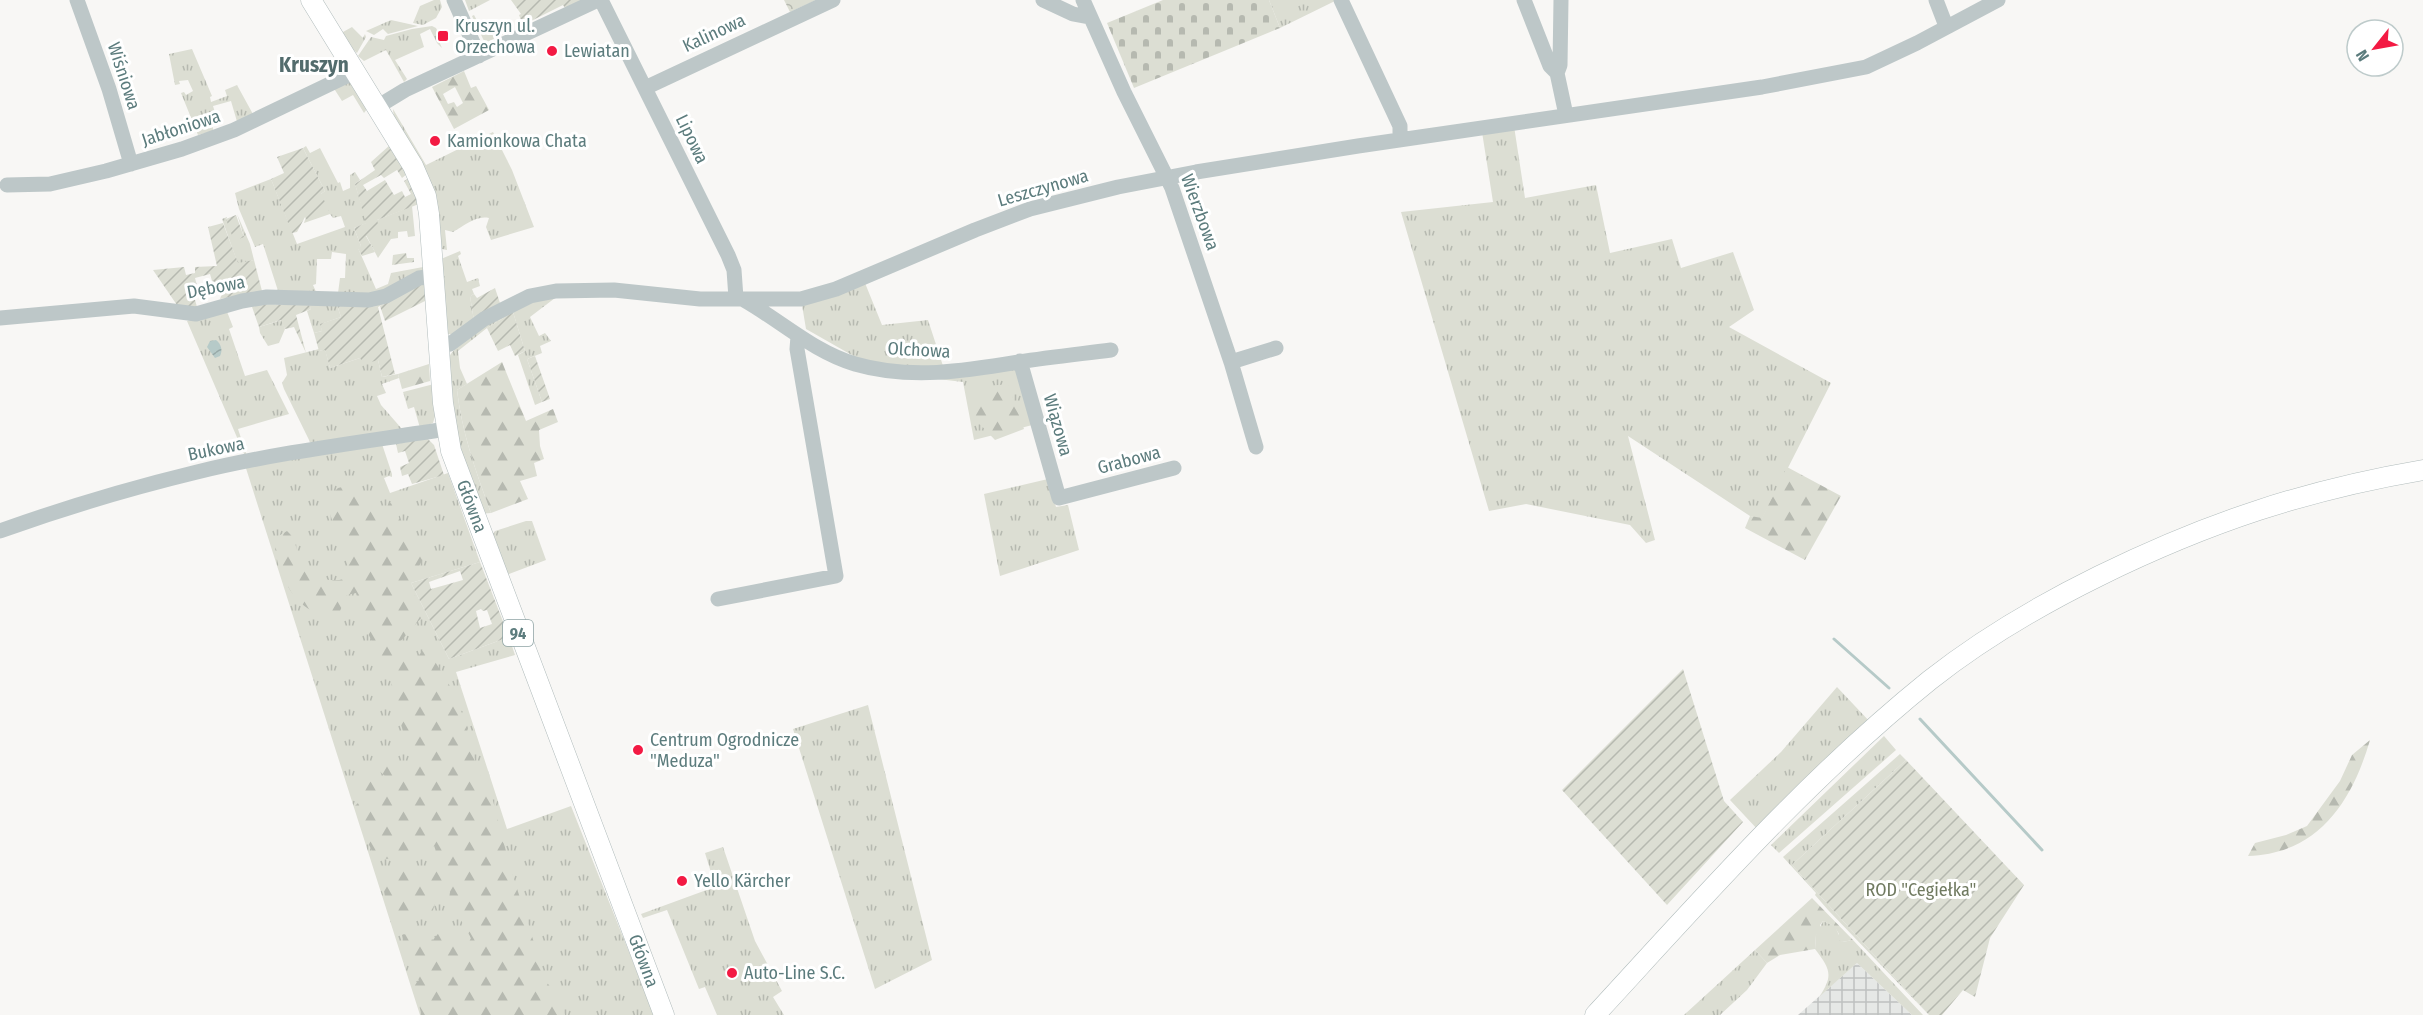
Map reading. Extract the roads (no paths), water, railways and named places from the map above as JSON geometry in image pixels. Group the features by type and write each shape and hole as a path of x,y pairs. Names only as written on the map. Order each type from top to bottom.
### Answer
{"main road":[{"name":"Główna","path":"310,0 413,166 426,196 435,276 446,429 464,490 664,1015"},
{"path":"1595,1015 1817,780 1878,723 1932,678 1987,640 2049,600 2188,534 2304,495 2423,470"}],"street":[{"name":"Wiśniowa","path":"77,0 110,89 131,164"},
{"path":"454,0 479,56"},
{"path":"377,107 405,90 600,0"},
{"name":"Lipowa","path":"600,0 734,270 739,299"},
{"name":"Kalinowa","path":"645,88 833,0"},
{"path":"1042,0 1073,14 1089,17"},
{"name":"Wierzbowa","path":"1083,0 1089,17 1167,177 1231,362 1256,447"},
{"path":"1341,0 1401,126 1400,140"},
{"path":"1524,0 1550,66 1557,74 1566,115"},
{"path":"1557,74 1560,65 1561,0"},
{"path":"1936,0 1946,26"},
{"name":"Leszczynowa","path":"439,347 450,344 499,310 530,296 556,291 614,290 684,298 801,299 836,289 1030,209 1167,177 1762,87 1866,67 1998,0"},
{"name":"Jabłoniowa","path":"7,185 50,184 131,164 234,130 355,72"},
{"name":"Dębowa","path":"0,318 134,306 196,314 242,301 267,297 369,300 386,296 419,278 435,276"},
{"name":"Olchowa","path":"739,299 798,336 855,364 897,371 968,371 1111,350"},
{"path":"718,598 836,576 797,349 798,336"},
{"path":"1231,362 1276,348"},
{"name":"Wiązowa","path":"1020,362 1059,498"},
{"name":"Bukowa","path":"0,531 57,511 197,472 275,456 446,429"},
{"name":"Grabowa","path":"1059,498 1174,468"}],"water":[{"path":"216,340 221,352 220,356 215,358 207,347 210,341"}],"waterway":[{"path":"1834,639 1889,688"},
{"path":"1920,719 2042,850"}],"place":[{"name":"Kruszyn ul. Orzechowa","path":"443,36"},
{"name":"Lewiatan","path":"552,51"},
{"name":"Kamionkowa Chata","path":"435,141"},
{"name":"Centrum Ogrodnicze \"Meduza\"","path":"638,750"},
{"name":"Yello Kärcher","path":"682,881"},
{"name":"Auto-Line S.C.","path":"732,973"}],"district":[{"name":"Kruszyn","path":"314,65"}],"park label":[{"name":"ROD \"Cegiełka\"","path":"1921,890"}]}
